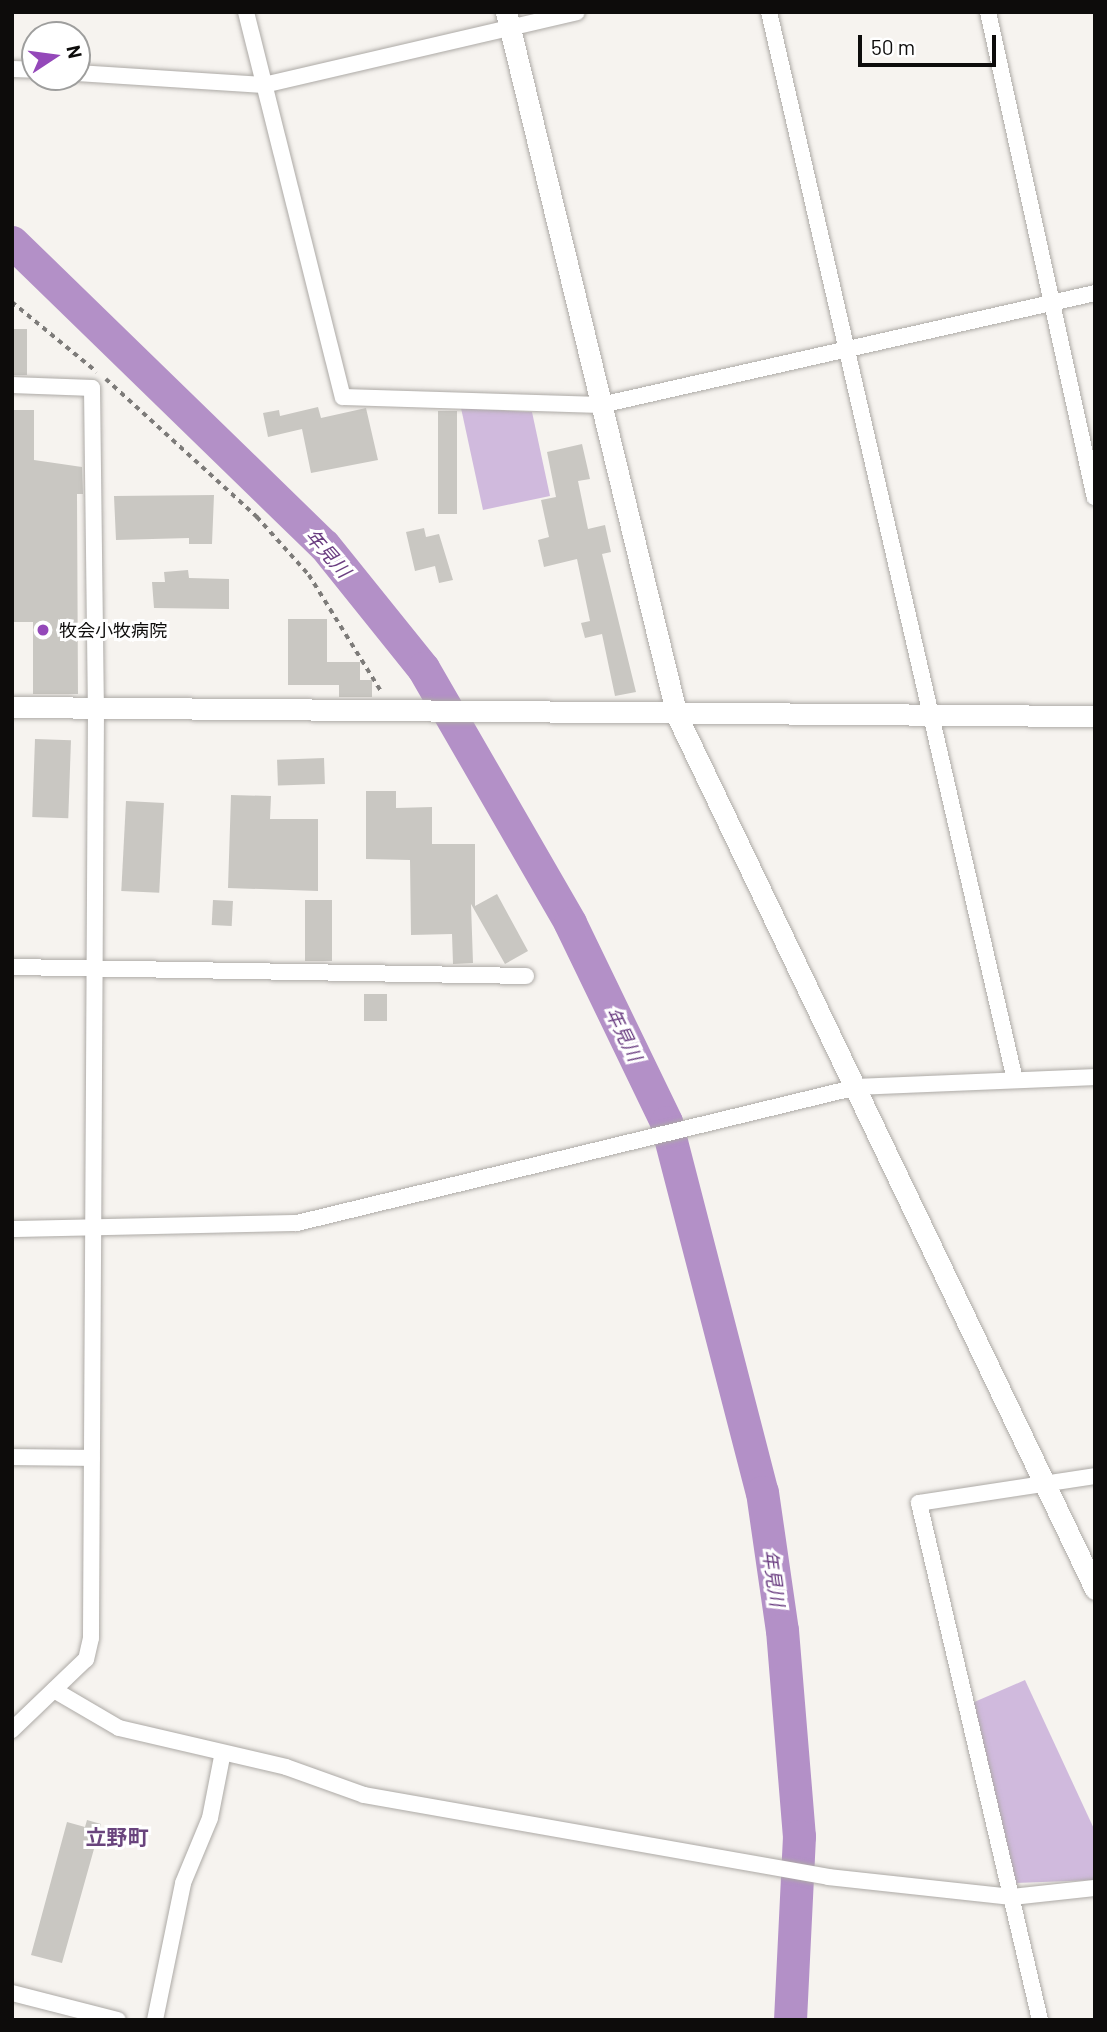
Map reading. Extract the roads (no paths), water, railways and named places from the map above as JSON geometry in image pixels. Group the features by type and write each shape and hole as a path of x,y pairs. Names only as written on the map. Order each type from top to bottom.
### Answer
{"street":[{"path":"246,12 343,397 601,405 846,346 1095,293"},
{"path":"91,74 264,85 507,20 577,12"},
{"path":"769,12 1014,1076"},
{"path":"988,12 1095,497"},
{"path":"507,20 677,716 1095,1588"},
{"path":"12,385 92,388 96,709 91,1638 86,1659 12,1730"},
{"path":"12,707 395,710 677,716 1095,716"},
{"path":"12,967 526,976"},
{"path":"12,1229 297,1223 857,1087 1014,1076 1095,1077"},
{"path":"12,1457 92,1458"},
{"path":"1040,2020 919,1503 1095,1476"},
{"path":"54,1690 119,1728 222,1756 286,1767 364,1795 828,1877 1012,1897 1095,1888"},
{"path":"155,2020 183,1883 210,1818 222,1756"},
{"path":"12,1993 118,2020"}],"waterway":[{"name":"年見川","path":"12,242 324,545 423,668 570,923 666,1122 762,1492 782,1630 799,1836 790,2020"}],"place":[{"name":"牧会小牧病院","path":"43,630"}],"district":[{"name":"立野町","path":"117,1837"}]}
